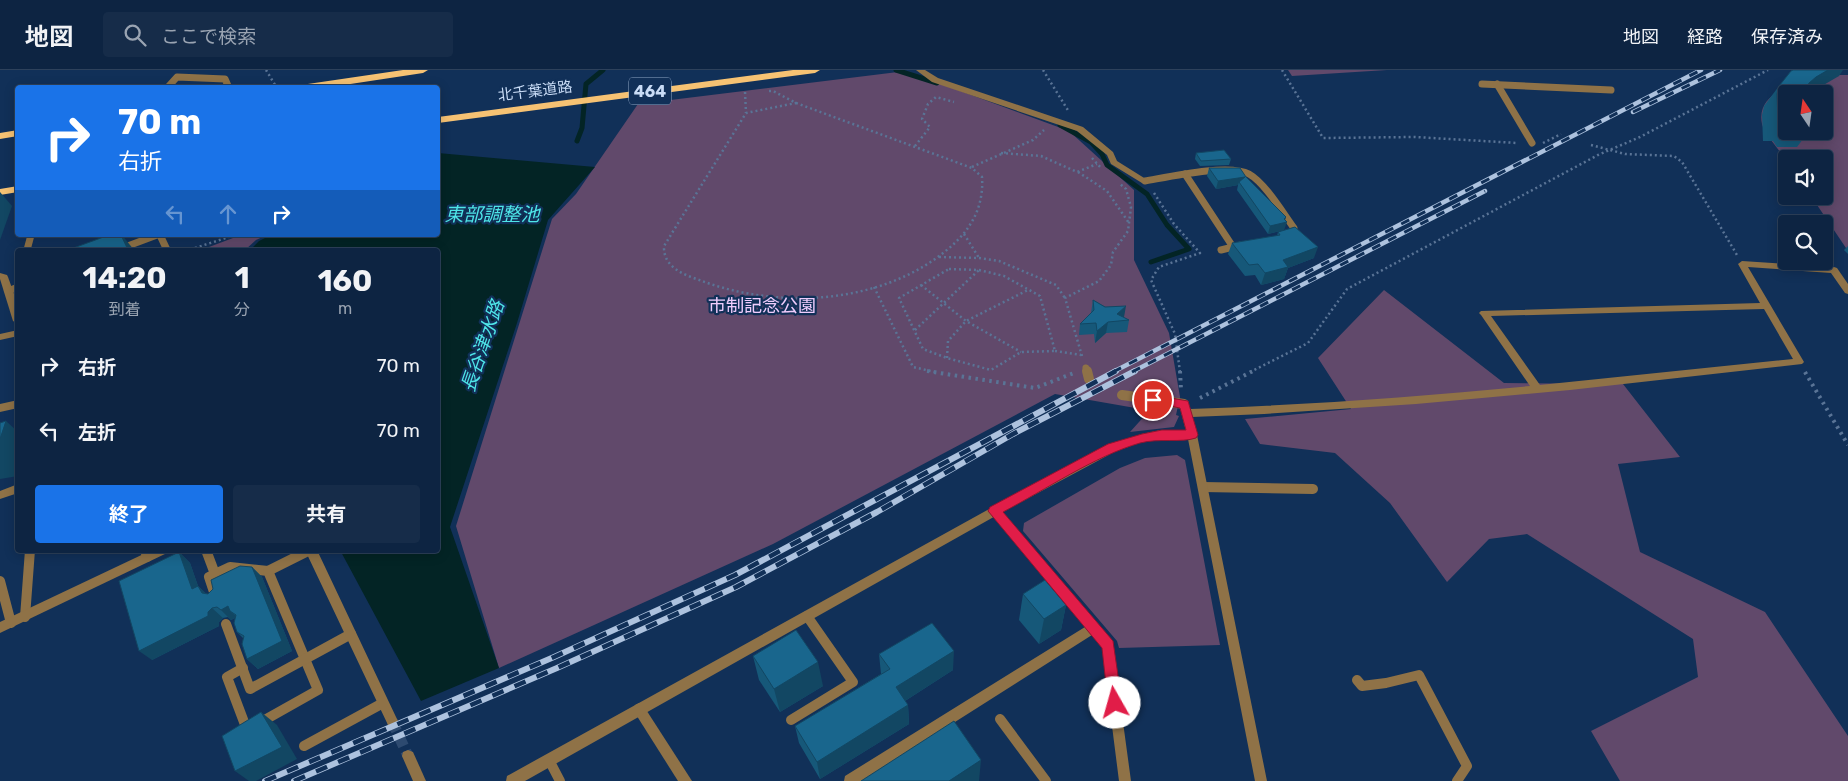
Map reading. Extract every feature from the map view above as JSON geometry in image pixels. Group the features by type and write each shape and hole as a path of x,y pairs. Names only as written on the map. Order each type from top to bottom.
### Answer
{"highway":[{"path":"322,85 424,70"},
{"name":"北千葉道路","path":"440,120 486,112 815,70"},
{"path":"0,136 15,134"},
{"path":"0,192 15,190"}],"street":[{"path":"920,70 935,80 1080,129 1110,154 1114,162 1145,180"},
{"path":"159,237 166,248"},
{"path":"1742,264 1834,270 1848,292"},
{"path":"1261,781 1186,408 1286,410 1426,400 1799,362 1742,264"},
{"path":"0,276 4,277 13,289 15,302"},
{"path":"1537,388 1484,313 1766,306"},
{"path":"0,337 15,334"},
{"path":"0,408 15,405"},
{"path":"512,781 994,511 1112,448 1142,438 1162,434 1192,435"},
{"path":"0,495 15,489"},
{"path":"994,511 1108,645 1125,781"},
{"path":"311,553 392,721"},
{"path":"0,628 146,554"},
{"path":"850,781 1093,628"},
{"path":"639,709 686,781"},
{"path":"408,756 420,781"}],"lane":[{"path":"170,85 177,77 224,79 227,85"},
{"path":"1482,84 1611,90"},
{"path":"1498,84 1532,143"},
{"path":"1145,180 1184,174 1239,170 1250,175 1294,228 1287,235 1278,237"},
{"path":"1184,174 1233,247"},
{"path":"122,248 153,237"},
{"path":"1221,250 1251,243"},
{"path":"1086,368 1089,379"},
{"path":"1122,395 1186,408"},
{"path":"1203,487 1313,489"},
{"path":"25,616 30,553"},
{"path":"207,553 215,574"},
{"path":"216,598 209,577 230,566 268,571 304,553"},
{"path":"243,668 227,677 247,730 318,690 305,659 288,628 272,589 268,571"},
{"path":"0,581 11,623"},
{"path":"791,720 853,682 807,616"},
{"path":"240,628 228,629 250,689 351,634"},
{"path":"238,654 248,649"},
{"path":"1357,680 1362,686 1419,676 1467,766 1457,781"},
{"path":"304,746 383,702"},
{"path":"1000,719 1046,781"},
{"path":"549,760 560,781"}],"path":[{"path":"266,70 275,85"},
{"path":"1043,70 1080,129"},
{"path":"1282,70 1324,138 1415,137 1542,144 1561,134"},
{"path":"1145,180 1174,224 1200,253 1158,267 1151,280 1174,334 1180,363 1181,392 1186,408 1308,343 1347,289 1608,150 1640,137 1768,70"},
{"path":"742,88 745,91 746,113 664,246 662,254 666,261 678,272 702,282 756,295 821,296 874,287 904,276 948,251 974,222 981,205 983,188 982,177 972,168 796,103 773,91 764,91"},
{"path":"915,146 930,127 922,120 928,104 936,97 955,103"},
{"path":"746,113 796,103"},
{"path":"972,168 1033,140 1043,130 1053,133"},
{"path":"1591,145 1625,154 1674,156 1682,162 1742,264"},
{"path":"1001,154 1041,156 1078,172 1107,191 1129,223"},
{"path":"1090,156 1104,170"},
{"path":"1078,172 1097,164"},
{"path":"1065,298 1099,281 1110,265 1113,252 1128,231 1131,207 1126,188 1119,182"},
{"path":"964,234 979,258"},
{"path":"195,248 229,237"},
{"path":"874,287 913,366 925,371 1035,388 1086,368 1065,298 1056,285 999,261 979,258 938,257"},
{"path":"1055,351 1040,296 1004,276 979,270 949,269 900,298 923,349 947,358 991,370 1021,352 1055,351 1082,355"},
{"path":"914,330 979,270"},
{"path":"921,285 966,321 1021,352"},
{"path":"947,358 948,341 966,321 1028,289"},
{"path":"1799,362 1848,445"}],"green space":[{"path":"1288,70 1387,70 1292,76"},
{"name":"市制記念公園","path":"906,71 1069,131 1134,190 1134,260 1169,333 1180,397 1176,415 1179,416 1174,427 1130,432 1148,412 1164,413 1055,394 773,544 499,668 456,526 552,219 576,194 638,104"},
{"path":"1827,75 1848,75 1848,251 1833,229 1833,215 1824,215 1817,205 1833,205 1833,150 1779,150 1763,128 1762,112 1766,103 1778,92 1778,140 1833,140 1833,85 1794,85"},
{"path":"236,237 263,237 247,248 206,248"},
{"path":"1384,290 1504,383 1623,384 1680,457 1618,464 1640,552 1765,612 1848,736 1848,781 1620,781 1591,731 1698,677 1693,639 1527,534 1489,539 1447,582 1390,503 1335,453 1260,444 1245,419 1351,409 1318,358"},
{"path":"1177,455 1185,460 1220,645 1119,648 1117,641 1023,531 1024,523 1120,468 1145,458"}],"water":[{"name":"東部調整池","path":"440,153 595,167 548,220 517,323 450,527 499,668 421,701 342,553 440,553 440,248 252,248 259,241 267,237 440,237"}],"building":[{"path":"1828,70 1816,77 1808,85 1780,85 1791,71"},
{"path":"1224,150 1231,159 1201,161 1196,153"},
{"path":"1209,168 1240,168 1246,177 1286,217 1284,219 1287,222 1270,226 1239,182 1245,177 1218,181"},
{"path":"1295,227 1318,247 1283,260 1288,267 1265,273 1258,264 1249,265 1232,243 1280,235 1278,232"},
{"path":"104,237 122,237 127,248 73,248"},
{"path":"1093,300 1105,307 1126,306 1117,314 1129,320 1108,322 1097,331 1096,323 1080,324 1094,310"},
{"path":"6,421 0,439 0,423"},
{"path":"179,553 192,589 198,586 202,593 208,594 213,589 211,580 240,566 252,567 282,641 247,659 242,644 244,636 237,632 234,623 236,615 230,611 228,606 221,610 217,607 212,608 208,612 208,616 139,651 119,581"},
{"path":"1045,580 1066,605 1044,619 1023,594"},
{"path":"932,623 954,651 896,687 908,705 817,762 795,726 890,669 879,654"},
{"path":"796,630 818,662 774,689 753,656"},
{"path":"261,712 282,747 235,771 222,736"},
{"path":"954,721 981,760 949,781 861,781"}],"waterway":[{"name":"長谷津水路","path":"577,141 582,128 586,84 603,70"},
{"path":"896,70 937,83"},
{"path":"1060,125 1091,142 1102,154 1107,165 1147,194 1167,225 1189,249 1151,262"}],"tunnel":[{"path":"392,721 408,756"}],"railway":[{"path":"1113,372 1701,70"},
{"path":"1633,112 1720,70"},
{"path":"1132,372 1485,191"},
{"path":"265,781 554,657 735,575 1116,371"},
{"path":"294,781 557,668 736,587 877,512 1013,434 1135,371"}],"route":[{"path":"1115,703 1108,645 994,511 1112,448 1142,438 1162,434 1192,435 1184,404 1153,400"}]}
